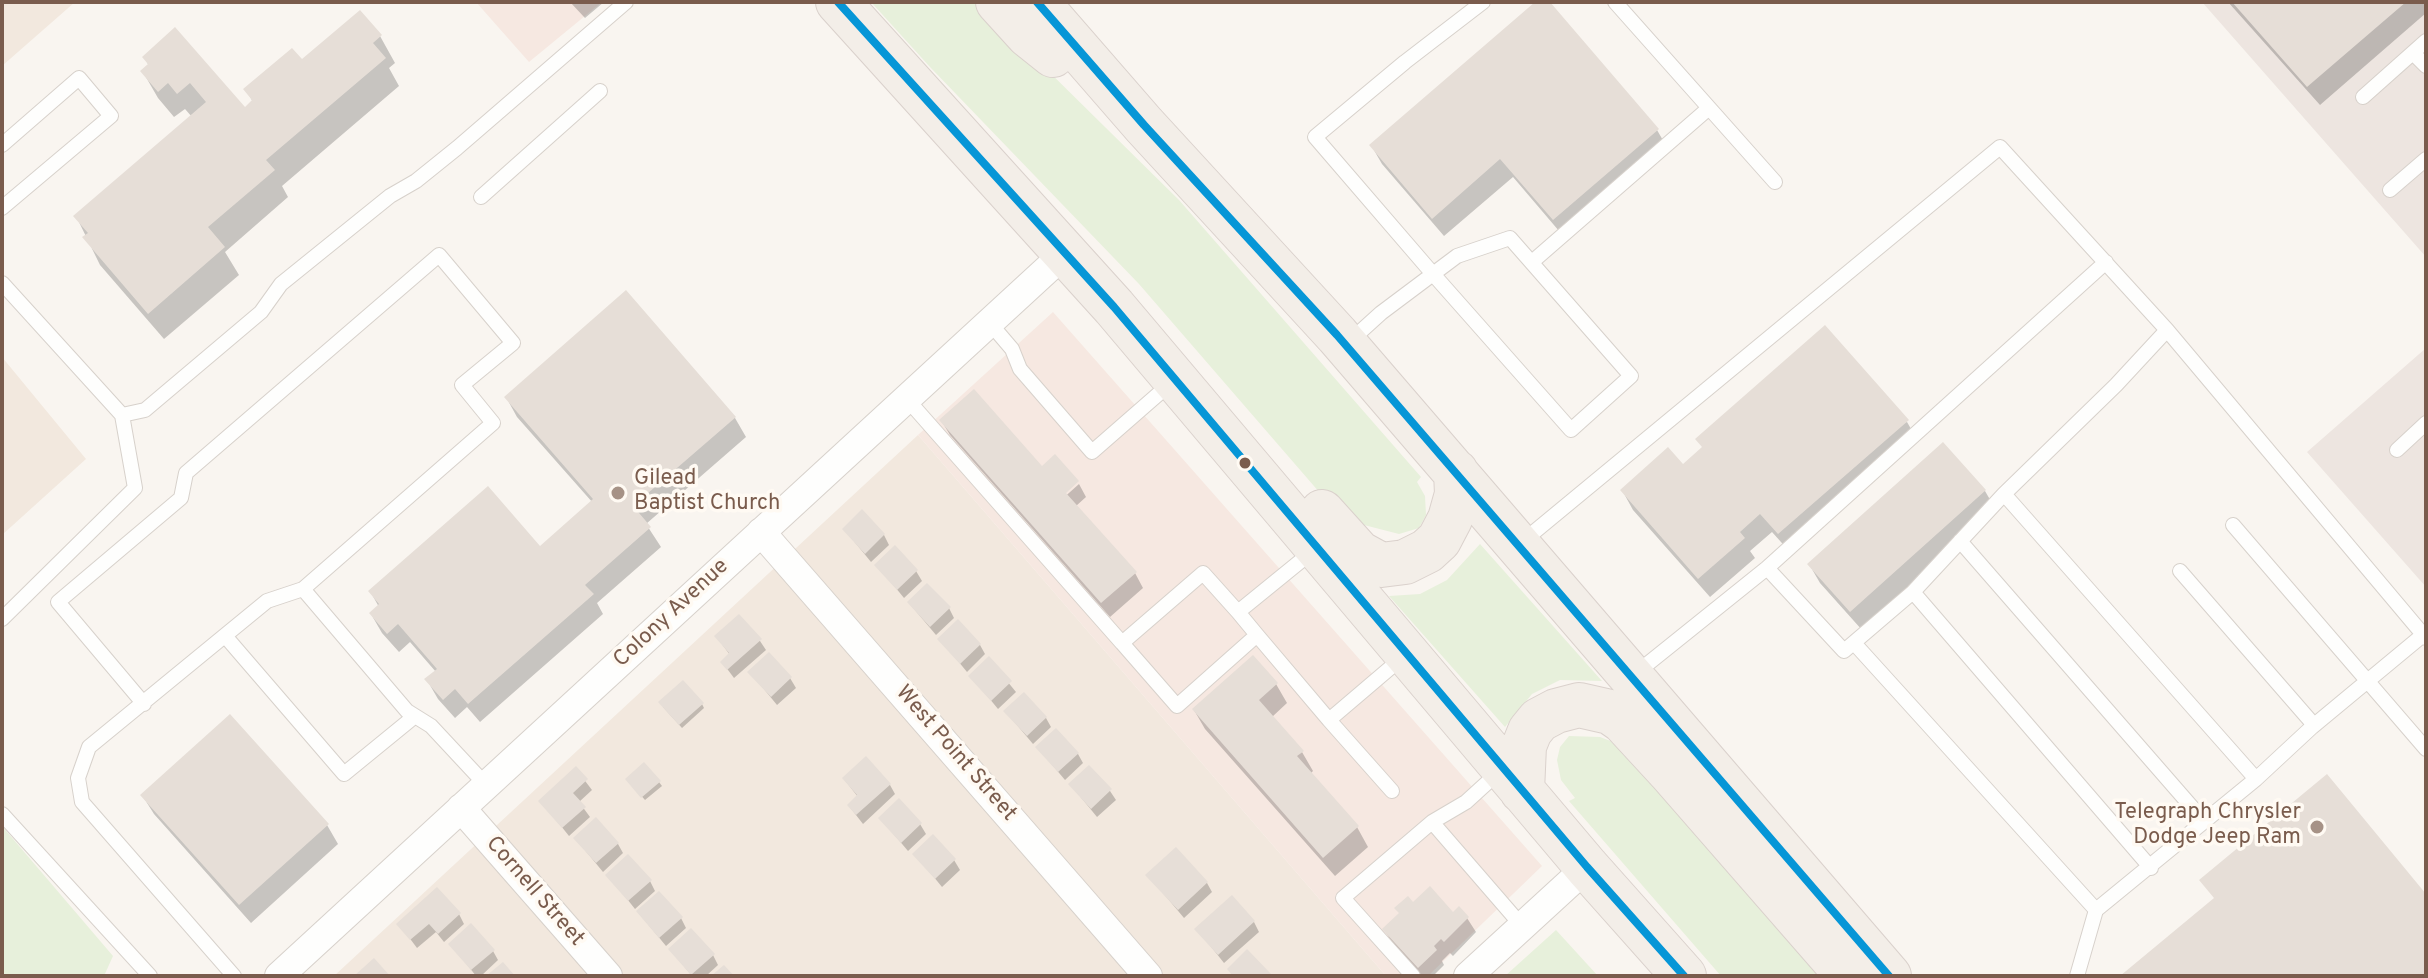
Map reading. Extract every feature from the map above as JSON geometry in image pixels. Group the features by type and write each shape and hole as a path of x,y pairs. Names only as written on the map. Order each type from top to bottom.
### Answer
{"main road":[{"path":"838,2 1065,253 1587,867 1684,976"},
{"path":"998,2 1028,35 1144,125"},
{"path":"1037,2 1144,125 1345,345 1889,976"},
{"path":"1036,221 1130,290 1359,553 1381,565 1405,562 1427,551 1439,540 1450,519 1457,494 1456,472"},
{"path":"1513,779 1530,731 1539,720 1556,711 1579,705 1610,712 1623,721 1670,772 1848,976"}],"street":[{"name":"Colony Avenue","path":"279,976 1065,253"},
{"name":"West Point Street","path":"761,532 1148,976"},
{"name":"Cornell Street","path":"461,808 608,976"},
{"path":"1468,976 1587,867"}],"lane":[{"path":"122,415 145,410 261,312 281,284 390,196 416,181 457,148 626,2"},
{"path":"1345,345 1381,313 1433,274 1457,256 1510,238 1631,376 1571,430 1433,274 1315,137 1483,2"},
{"path":"1615,2 1775,182"},
{"path":"2363,97 2426,41"},
{"path":"2413,53 2426,66"},
{"path":"2,145 79,78 111,116 2,208"},
{"path":"481,197 600,91"},
{"path":"1532,262 1709,108"},
{"path":"1519,544 2000,147 2167,330 2425,636 2314,725 2151,868 2096,910 2077,976"},
{"path":"2390,190 2426,159"},
{"path":"144,704 58,602 181,498 186,473 439,255 513,343 462,385 493,423 303,589 267,601 226,637 144,704 89,747 78,778 82,802 234,976"},
{"path":"1632,677 1767,568 2106,262"},
{"path":"2,283 122,415 135,488 2,619"},
{"path":"989,322 1012,349 1020,369 1092,452 1175,380"},
{"path":"1767,568 1844,651 1913,592 2004,494 2116,385 2167,330"},
{"path":"906,398 1177,706 1257,635"},
{"path":"2397,450 2426,423"},
{"path":"2004,494 2256,779"},
{"path":"2233,525 2426,749"},
{"path":"1960,541 2204,821"},
{"path":"1238,612 1317,549"},
{"path":"2180,571 2314,725"},
{"path":"1122,643 1203,573 1392,791"},
{"path":"303,589 407,711 431,726 486,785"},
{"path":"1913,592 2151,868"},
{"path":"226,637 344,774 415,716"},
{"path":"1854,643 2096,910"},
{"path":"1329,720 1406,655"},
{"path":"1413,976 1343,898 1432,822 1513,779"},
{"path":"2,814 150,976"},
{"path":"1432,822 1522,926"}],"shaded area":[{"path":"2,2 75,2 2,66"},
{"path":"476,2 602,2 529,62"},
{"path":"2202,2 2426,2 2426,257"},
{"path":"1053,312 1542,866 1428,976 1386,976 918,435"},
{"path":"2426,348 2426,587 2307,452"},
{"path":"2,357 86,459 2,535"},
{"path":"918,435 1386,976 334,976"}],"green space":[{"path":"871,2 986,2 1032,55 1179,200 1421,477 1417,482 1425,496 1426,515 1419,528 1399,534 1364,525 1337,504 1333,508 1139,284"},
{"path":"1480,544 1602,681 1560,680 1532,694 1505,727 1389,596 1420,594 1447,580"},
{"path":"1569,736 1600,737 1621,745 1836,976 1721,976 1569,801 1575,798 1561,780 1557,760 1560,747"},
{"path":"2,826 113,956 104,976 2,976"},
{"path":"1556,930 1598,976 1505,976"}],"building":[{"path":"1535,2 1550,2 1659,129 1553,220 1500,159 1432,219 1369,145"},
{"path":"2232,2 2406,2 2307,87"},
{"path":"360,10 382,35 373,43 386,58 266,160 275,170 208,227 225,247 148,314 82,237 88,233 73,216 206,102 190,83 177,94 168,83 158,92 140,71 148,64 142,57 175,27 245,107 252,100 243,89 292,48 302,59"},
{"name":"Gilead Baptist Church","path":"626,290 736,417 633,506 651,527 585,585 594,594 468,704 455,689 443,700 424,679 437,669 398,624 387,634 369,613 379,604 368,591 488,486 540,546 593,499 504,397"},
{"path":"1825,325 1909,420 1778,534 1760,514 1740,532 1745,538 1698,579 1620,490 1668,447 1683,464 1702,447 1695,439"},
{"path":"974,389 1042,466 1055,454 1079,481 1066,493 1137,572 1101,603 939,420"},
{"path":"1943,442 1986,490 1850,612 1807,564"},
{"path":"862,509 885,534 865,554 842,529"},
{"path":"895,545 918,570 897,590 874,565"},
{"path":"927,583 951,607 930,627 907,602"},
{"path":"739,614 762,639 727,670 720,662 729,653 714,636"},
{"path":"958,619 981,644 960,664 937,639"},
{"path":"769,652 792,677 771,697 747,672"},
{"path":"1253,655 1278,683 1259,700 1304,751 1297,756 1359,826 1323,858 1192,709"},
{"path":"989,656 1012,681 991,701 968,676"},
{"path":"683,680 704,703 679,725 658,702"},
{"path":"1024,692 1047,717 1027,736 1003,711"},
{"path":"230,714 329,824 239,905 140,795"},
{"path":"1056,728 1079,753 1058,772 1035,747"},
{"path":"866,756 891,784 856,815 847,805 857,795 842,778"},
{"path":"644,762 661,781 641,798 625,779"},
{"path":"1089,765 1112,789 1091,809 1068,784"},
{"path":"576,766 588,779 573,793 586,807 562,828 538,801"},
{"name":"Telegraph Chrysler Dodge Jeep Ram","path":"2327,774 2426,894 2426,976 2120,976 2214,898 2199,880"},
{"path":"899,798 922,823 901,843 878,818"},
{"path":"596,817 619,843 596,863 573,838"},
{"path":"933,834 956,859 935,879 912,854"},
{"path":"1176,847 1208,882 1178,910 1145,875"},
{"path":"628,854 652,880 628,901 605,875"},
{"path":"1430,886 1453,912 1459,906 1469,917 1444,942 1441,939 1434,946 1437,950 1418,968 1382,929 1399,913 1394,908 1408,896 1413,902"},
{"path":"437,887 461,913 438,934 429,924 410,940 396,924"},
{"path":"659,891 683,917 659,938 636,911"},
{"path":"1232,895 1255,921 1218,955 1194,929"},
{"path":"471,923 495,950 471,970 448,944"},
{"path":"691,928 715,954 691,975 668,949"},
{"path":"1247,949 1271,974 1233,976 1227,969"},
{"path":"374,958 390,976 354,976"},
{"path":"503,962 515,976 486,976"},
{"path":"724,965 734,976 711,976"}],"transit line":[{"path":"838,2 1114,307 1587,867 1684,976"},
{"path":"1037,2 1144,125 1337,335 1889,976"}],"place":[{"name":"Gilead Baptist Church","path":"618,493"},
{"name":"Telegraph Chrysler Dodge Jeep Ram","path":"2317,827"}]}
